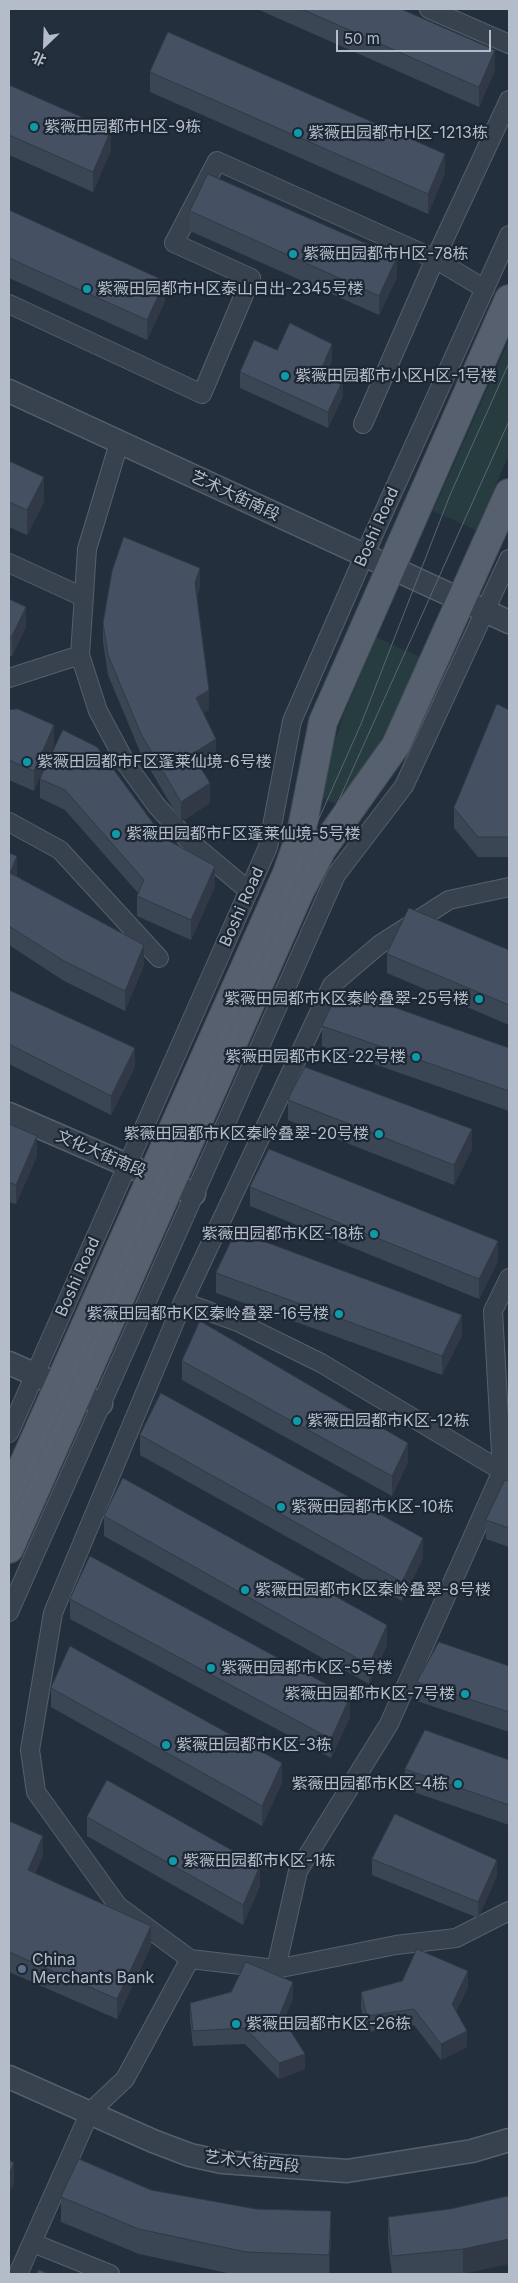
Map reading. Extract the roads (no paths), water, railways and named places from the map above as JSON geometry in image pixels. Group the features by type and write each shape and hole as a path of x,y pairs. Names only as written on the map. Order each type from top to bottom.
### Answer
{"main road":[{"name":"Boshi Road","path":"9,1549 68,1389 161,1180 288,873 301,833 323,722 390,568 497,294"},
{"name":"Boshi Road","path":"161,1180 322,849 396,745 474,606 509,493"},
{"name":"Boshi Road","path":"9,1497 68,1389"}],"street":[{"path":"429,9 509,44"},
{"path":"363,424 435,259 509,100"},
{"path":"9,304 202,394 250,278 174,243 217,161 435,259 497,294"},
{"name":"Boshi Road","path":"9,1612 68,1389 161,1180 249,891 268,847 292,721 364,556 497,294 509,235"},
{"name":"艺术大街南段","path":"9,391 474,606"},
{"path":"119,443 87,549 80,655 98,711 127,765 150,797 187,839 249,891"},
{"name":"Boshi Road","path":"474,606 509,559"},
{"path":"9,563 83,597"},
{"path":"474,606 509,622"},
{"path":"9,678 80,655"},
{"path":"9,822 60,850 159,958"},
{"path":"509,887 449,900 379,945 332,985 183,1302 53,1613 30,1750 36,1792 118,1906 190,1959 276,1969 396,1945 456,1938 509,1911"},
{"name":"文化大街南段","path":"9,1114 161,1180"},
{"path":"276,1969 298,1871 389,1724 506,1472 493,1311 509,1278"},
{"path":"183,1302 238,1322 321,1363 506,1472"},
{"path":"9,1363 68,1389"},
{"name":"Boshi Road","path":"9,1433 68,1389"},
{"path":"18,2274 33,2244 90,2112 125,2079 190,1959"},
{"name":"艺术大街西段","path":"9,2077 190,2155 222,2162 347,2171 472,2151 509,2140"},
{"path":"33,2244 110,2274"}],"tram line":[{"path":"9,1516 361,724 450,495 509,363"},
{"path":"9,1535 509,421"}],"place":[{"name":"紫薇田园都市H区-9栋","path":"34,127"},
{"name":"紫薇田园都市H区-1213栋","path":"298,133"},
{"name":"紫薇田园都市H区-78栋","path":"293,254"},
{"name":"紫薇田园都市H区泰山日出-2345号楼","path":"87,289"},
{"name":"紫薇田园都市小区H区-1号楼","path":"285,376"},
{"name":"紫薇田园都市F区蓬莱仙境-6号楼","path":"27,762"},
{"name":"紫薇田园都市F区蓬莱仙境-5号楼","path":"116,834"},
{"name":"紫薇田园都市K区秦岭叠翠-25号楼","path":"479,999"},
{"name":"紫薇田园都市K区-22号楼","path":"416,1057"},
{"name":"紫薇田园都市K区秦岭叠翠-20号楼","path":"379,1134"},
{"name":"紫薇田园都市K区-18栋","path":"374,1234"},
{"name":"紫薇田园都市K区秦岭叠翠-16号楼","path":"339,1314"},
{"name":"紫薇田园都市K区-12栋","path":"297,1421"},
{"name":"紫薇田园都市K区-10栋","path":"281,1507"},
{"name":"紫薇田园都市K区秦岭叠翠-8号楼","path":"245,1590"},
{"name":"紫薇田园都市K区-5号楼","path":"211,1668"},
{"name":"紫薇田园都市K区-7号楼","path":"465,1694"},
{"name":"紫薇田园都市K区-3栋","path":"166,1745"},
{"name":"紫薇田园都市K区-4栋","path":"458,1784"},
{"name":"紫薇田园都市K区-1栋","path":"173,1861"},
{"name":"China Merchants Bank","path":"22,1969"},
{"name":"紫薇田园都市K区-26栋","path":"236,2024"}]}
